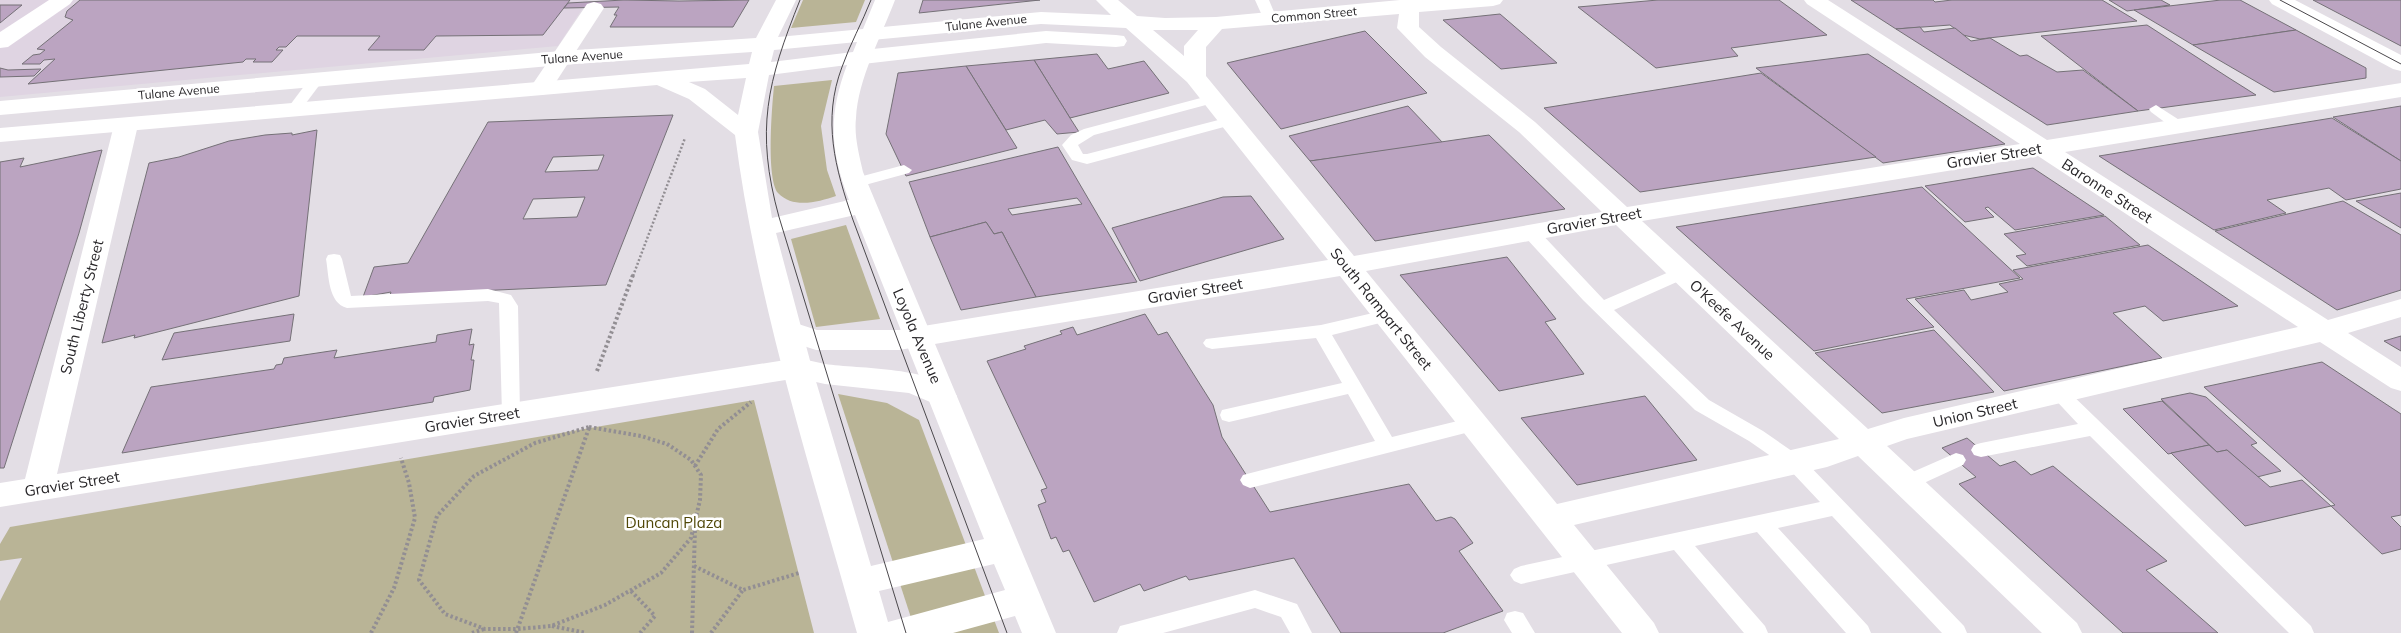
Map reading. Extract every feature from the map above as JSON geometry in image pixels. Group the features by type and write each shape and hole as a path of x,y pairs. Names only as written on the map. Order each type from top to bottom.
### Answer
{"street":[{"path":"0,42 62,0"},
{"path":"786,0 764,44 746,132 762,228 798,368 874,633"},
{"name":"Loyola Avenue","path":"885,0 846,98 844,119 845,146 859,194 1039,633"},
{"path":"1041,18 1068,0"},
{"name":"South Rampart Street","path":"1106,0 1130,23 1195,77 1642,633"},
{"name":"Common Street","path":"1165,24 1216,23 1266,10 1493,0"},
{"name":"Baronne Street","path":"1814,0 2401,381"},
{"path":"2279,0 2401,64"},
{"path":"542,88 597,3"},
{"name":"O'Keefe Avenue","path":"1410,4 1408,28 1432,52 1527,127 2065,633"},
{"path":"1144,6 1165,24"},
{"name":"Tulane Avenue","path":"0,135 126,125 295,108 758,70 868,45 1041,18 1165,24"},
{"path":"1195,77 1196,46 1216,23"},
{"name":"Tulane Avenue","path":"0,108 561,58 764,44 868,45 1046,37 1117,41 1163,50"},
{"path":"661,78 697,94 746,132"},
{"name":"Gravier Street","path":"789,331 816,340 898,340 1346,266 1622,216 2401,90"},
{"name":"South Liberty Street","path":"38,489 126,125"},
{"path":"762,228 859,194"},
{"name":"Union Street","path":"1550,518 1795,463 1904,429 2324,331 2401,308"},
{"name":"Gravier Street","path":"0,496 798,368 825,374 914,383 942,396"},
{"path":"860,582 1004,548"},
{"path":"898,633 1026,599"}],"lane":[{"path":"295,108 316,80"},
{"path":"1212,98 1089,132 1076,138 1070,145 1077,157 1087,159 1230,121"},
{"path":"2156,109 2179,126"},
{"path":"859,194 904,170"},
{"path":"1531,233 1602,308 1702,405 1756,436 1795,463 1956,633"},
{"path":"334,260 342,298 347,302 488,295 505,299 509,306 511,414"},
{"path":"1602,308 1682,273"},
{"path":"1212,343 1321,331 1386,316"},
{"path":"1321,331 1387,446"},
{"path":"1229,415 1352,387"},
{"path":"2058,393 2303,633"},
{"path":"1250,480 1474,424"},
{"path":"1981,450 2093,428"},
{"path":"1906,483 1956,460"},
{"path":"1521,574 1836,506"},
{"path":"1761,523 1860,633"},
{"path":"1679,541 1757,633"},
{"path":"1128,633 1168,628 1255,600 1289,610 1301,633"}],"path":[{"path":"597,371 685,138"},
{"path":"695,466 704,448 724,420 754,400"},
{"path":"517,631 589,427"},
{"path":"589,427 641,436 667,444 691,460 701,475 700,500 691,538 661,573 605,605 552,626 517,631 485,629 444,614 418,580 437,516 474,476 535,443 589,427"},
{"path":"371,633 394,588 415,518 409,483 401,458"},
{"path":"692,633 695,520"},
{"path":"694,566 743,590"},
{"path":"711,633 743,590 799,573"},
{"path":"631,590 655,616 640,633"},
{"path":"552,626 586,633"},
{"path":"472,633 485,629"}],"shaded area":[{"path":"0,0 588,0 558,46 0,97"}],"green space":[{"path":"803,0 865,0 856,22 791,28"},
{"path":"832,80 821,126 827,170 836,196 806,203 791,201 778,193 774,185 772,173 771,141 774,86"},
{"path":"846,225 880,319 816,327 791,239"},
{"path":"838,394 887,403 919,420 999,633 916,633"},
{"name":"Duncan Plaza","path":"754,400 814,633 0,633 0,601 22,558 0,561 0,544 10,527"}],"building":[{"path":"80,0 570,0 543,35 436,36 424,50 368,50 380,36 297,36 286,47 279,47 276,50 283,50 272,62 253,62 256,59 246,59 243,62 28,84 55,59 44,60 40,64 22,64 33,55 40,54 45,50 37,49 73,20 65,17 67,11"},
{"path":"624,0 749,0 733,27 610,27 619,7 564,8 568,3"},
{"path":"923,0 1040,0 919,13"},
{"path":"1658,0 1779,0 1827,35 1731,48 1738,56 1656,68 1578,7"},
{"path":"1851,0 1933,0 1935,2 1952,0 2102,0 2137,21 1980,39 1963,35 1950,25 1896,29"},
{"path":"2109,0 2161,0 2170,5 2127,11"},
{"path":"2221,0 2240,0 2296,30 2193,45 2134,10"},
{"path":"2313,0 2401,0 2401,46"},
{"path":"0,5 22,5 0,23"},
{"path":"1500,14 1557,63 1501,69 1443,20"},
{"path":"2147,25 2256,95 2138,111 2041,36"},
{"path":"1920,27 1924,32 1955,28 1971,41 1990,38 2020,56 2027,55 2057,72 2083,70 2138,111 2047,125 1896,29"},
{"path":"2296,30 2366,68 2366,78 2274,92 2193,45"},
{"path":"1365,31 1427,93 1281,129 1227,63"},
{"path":"1097,54 1108,69 1144,61 1169,93 1070,118 1034,60"},
{"path":"1868,54 2005,144 1883,163 1756,68"},
{"path":"1034,60 1079,132 1057,134 1045,120 1006,130 966,66"},
{"path":"966,66 1017,148 906,176 886,134 898,73"},
{"path":"0,68 8,70 41,69 34,76 0,77"},
{"path":"1761,73 1876,157 1640,192 1544,108"},
{"path":"1408,106 1443,143 1310,161 1289,136"},
{"path":"2401,106 2401,161 2333,117"},
{"path":"673,115 606,285 390,295 391,292 363,297 374,267 408,263 488,122","holes":["604,155 598,170 545,172 553,157","585,197 577,217 523,219 533,199"]},
{"path":"2332,118 2401,161 2401,189 2346,200 2329,188 2267,200 2286,213 2214,230 2099,156"},
{"path":"317,130 299,296 134,338 135,335 102,343 149,163 179,157 229,141 265,135 292,133 292,135"},
{"path":"1489,135 1565,209 1375,241 1310,161"},
{"path":"1058,147 1137,282 1036,297 1002,232 994,234 986,222 930,237 909,182","holes":["1077,198 1082,204 1012,215 1008,209"]},
{"path":"102,150 79,233 4,468 0,468 0,162 24,158 20,167"},
{"path":"2033,168 2104,215 2015,230 1988,207 1985,208 1994,217 1965,222 1925,186"},
{"path":"1922,187 2020,278 1906,299 1934,327 1814,351 1676,227"},
{"path":"2401,193 2401,228 2356,201"},
{"path":"1251,196 1284,239 1140,281 1112,228 1223,197"},
{"path":"2343,201 2401,235 2401,290 2337,310 2215,231"},
{"path":"2105,216 2140,245 2027,266 2016,256 2026,254 2004,234"},
{"path":"986,222 994,234 1002,232 1036,297 961,310 930,237"},
{"path":"2148,245 2238,306 2163,321 2145,306 2113,313 2162,358 2004,391 1915,299 1964,290 1971,300 2008,292 1999,284 2023,279 2013,270"},
{"path":"1507,257 1556,319 1545,322 1584,374 1499,391 1400,275"},
{"path":"294,314 290,341 162,360 174,333"},
{"path":"1145,314 1158,335 1167,332 1213,405 1222,437 1270,512 1409,484 1436,521 1451,517 1455,519 1473,543 1459,551 1503,611 1443,633 1341,633 1294,558 1189,580 1186,576 1144,591 1140,584 1094,602 1069,550 1063,552 1056,537 1051,539 1038,505 1046,502 1041,490 1047,488 987,361 1026,349 1024,346 1062,334 1060,331 1073,327 1077,335"},
{"path":"472,329 469,345 474,344 471,360 474,360 470,390 434,397 433,402 122,453 151,387 274,369 276,365 282,364 284,358 337,350 334,358 436,342 437,335"},
{"path":"1934,330 1994,392 1882,413 1815,353"},
{"path":"2401,336 2401,351 2384,341"},
{"path":"2322,362 2401,414 2401,515 2391,517 2401,527 2401,549 2382,554 2331,506 2335,505 2204,387"},
{"path":"2190,393 2206,397 2257,443 2251,445 2281,471 2257,477 2227,450 2217,452 2161,399"},
{"path":"1645,396 1697,460 1577,485 1521,418"},
{"path":"2162,401 2209,445 2168,454 2123,409"},
{"path":"1967,438 2000,466 2015,461 2031,475 2053,466 2167,561 2146,570 2218,633 2123,633 1959,484 1976,477 1942,448"},
{"path":"2209,445 2217,452 2227,450 2270,487 2302,480 2331,506 2245,526 2171,453"}],"tram line":[{"path":"800,0 779,56 768,107 766,132 772,186 779,217 906,633"},
{"path":"871,0 845,58 836,87 832,125 836,163 853,220 1007,633"},
{"path":"2280,0 2401,64"}]}
